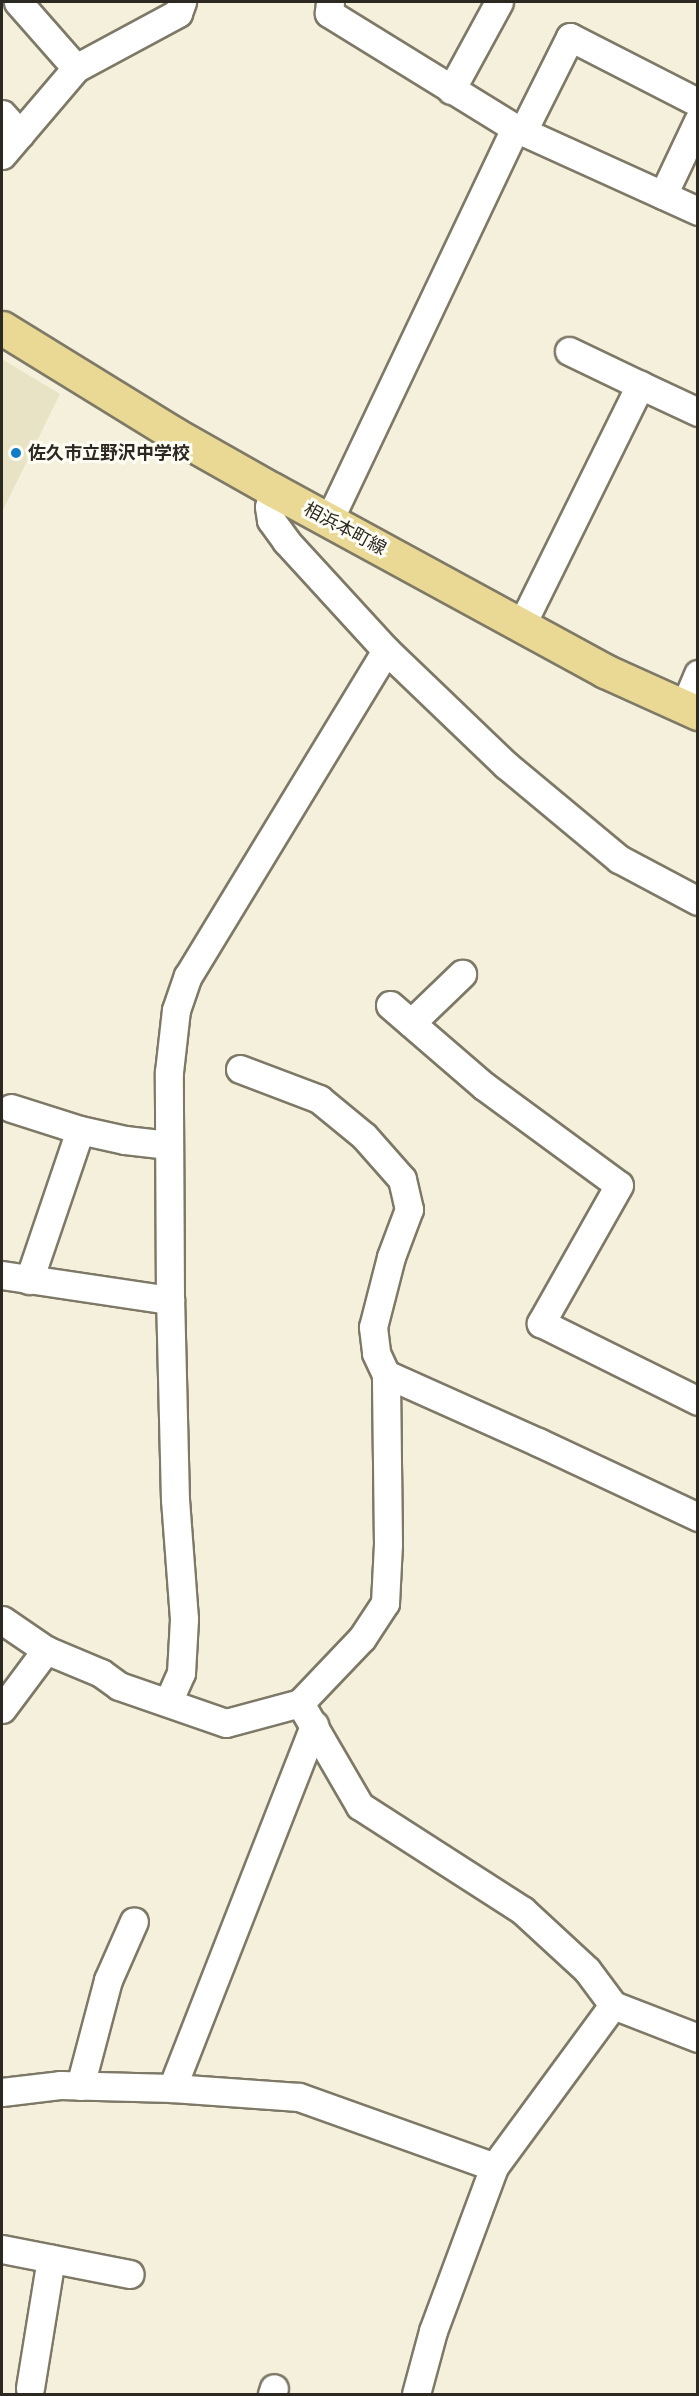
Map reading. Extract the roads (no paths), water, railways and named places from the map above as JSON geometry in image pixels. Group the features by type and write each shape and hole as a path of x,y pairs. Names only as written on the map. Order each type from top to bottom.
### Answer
{"main road":[{"name":"相浜本町線","path":"2,328 174,434 273,490 521,626 605,670 691,710"}],"street":[{"path":"18,2 76,68"},
{"path":"330,2 329,13 451,90 519,129 698,211"},
{"path":"451,90 499,2"},
{"path":"2,155 76,68 167,7"},
{"path":"329,520 519,129 570,37 695,111 663,195"},
{"path":"2,114 20,134"},
{"path":"569,351 698,412"},
{"path":"521,626 640,385"},
{"path":"273,490 269,507 271,520 286,541 386,650 506,765 620,859 698,901"},
{"path":"168,1702 181,1673 184,1619 175,1500 170,1300 169,1072 176,1010 188,976 386,650"},
{"path":"691,710 698,674"},
{"path":"411,1023 462,974"},
{"path":"390,1005 484,1086 619,1185 541,1323 698,1401"},
{"path":"172,2088 307,1714 385,1603 388,1544 386,1374 376,1353 373,1327 391,1257 409,1209 402,1179 364,1136 318,1099 240,1069"},
{"path":"11,1108 80,1130 125,1140 169,1145"},
{"path":"29,1280 80,1130"},
{"path":"2,1275 170,1300"},
{"path":"386,1374 698,1517"},
{"path":"2,1620 46,1650 101,1673 119,1686 226,1723 307,1714"},
{"path":"2,1709 46,1650"},
{"path":"307,1714 360,1806 522,1910 587,1970 613,2005 698,2038"},
{"path":"80,2086 108,1980 134,1922"},
{"path":"416,2394 433,2331 494,2167 613,2005"},
{"path":"2,2092 60,2085 172,2088 299,2097 494,2167"},
{"path":"2,2249 130,2274"},
{"path":"30,2388 51,2259"}],"place":[{"name":"佐久市立野沢中学校","path":"16,453"}]}
